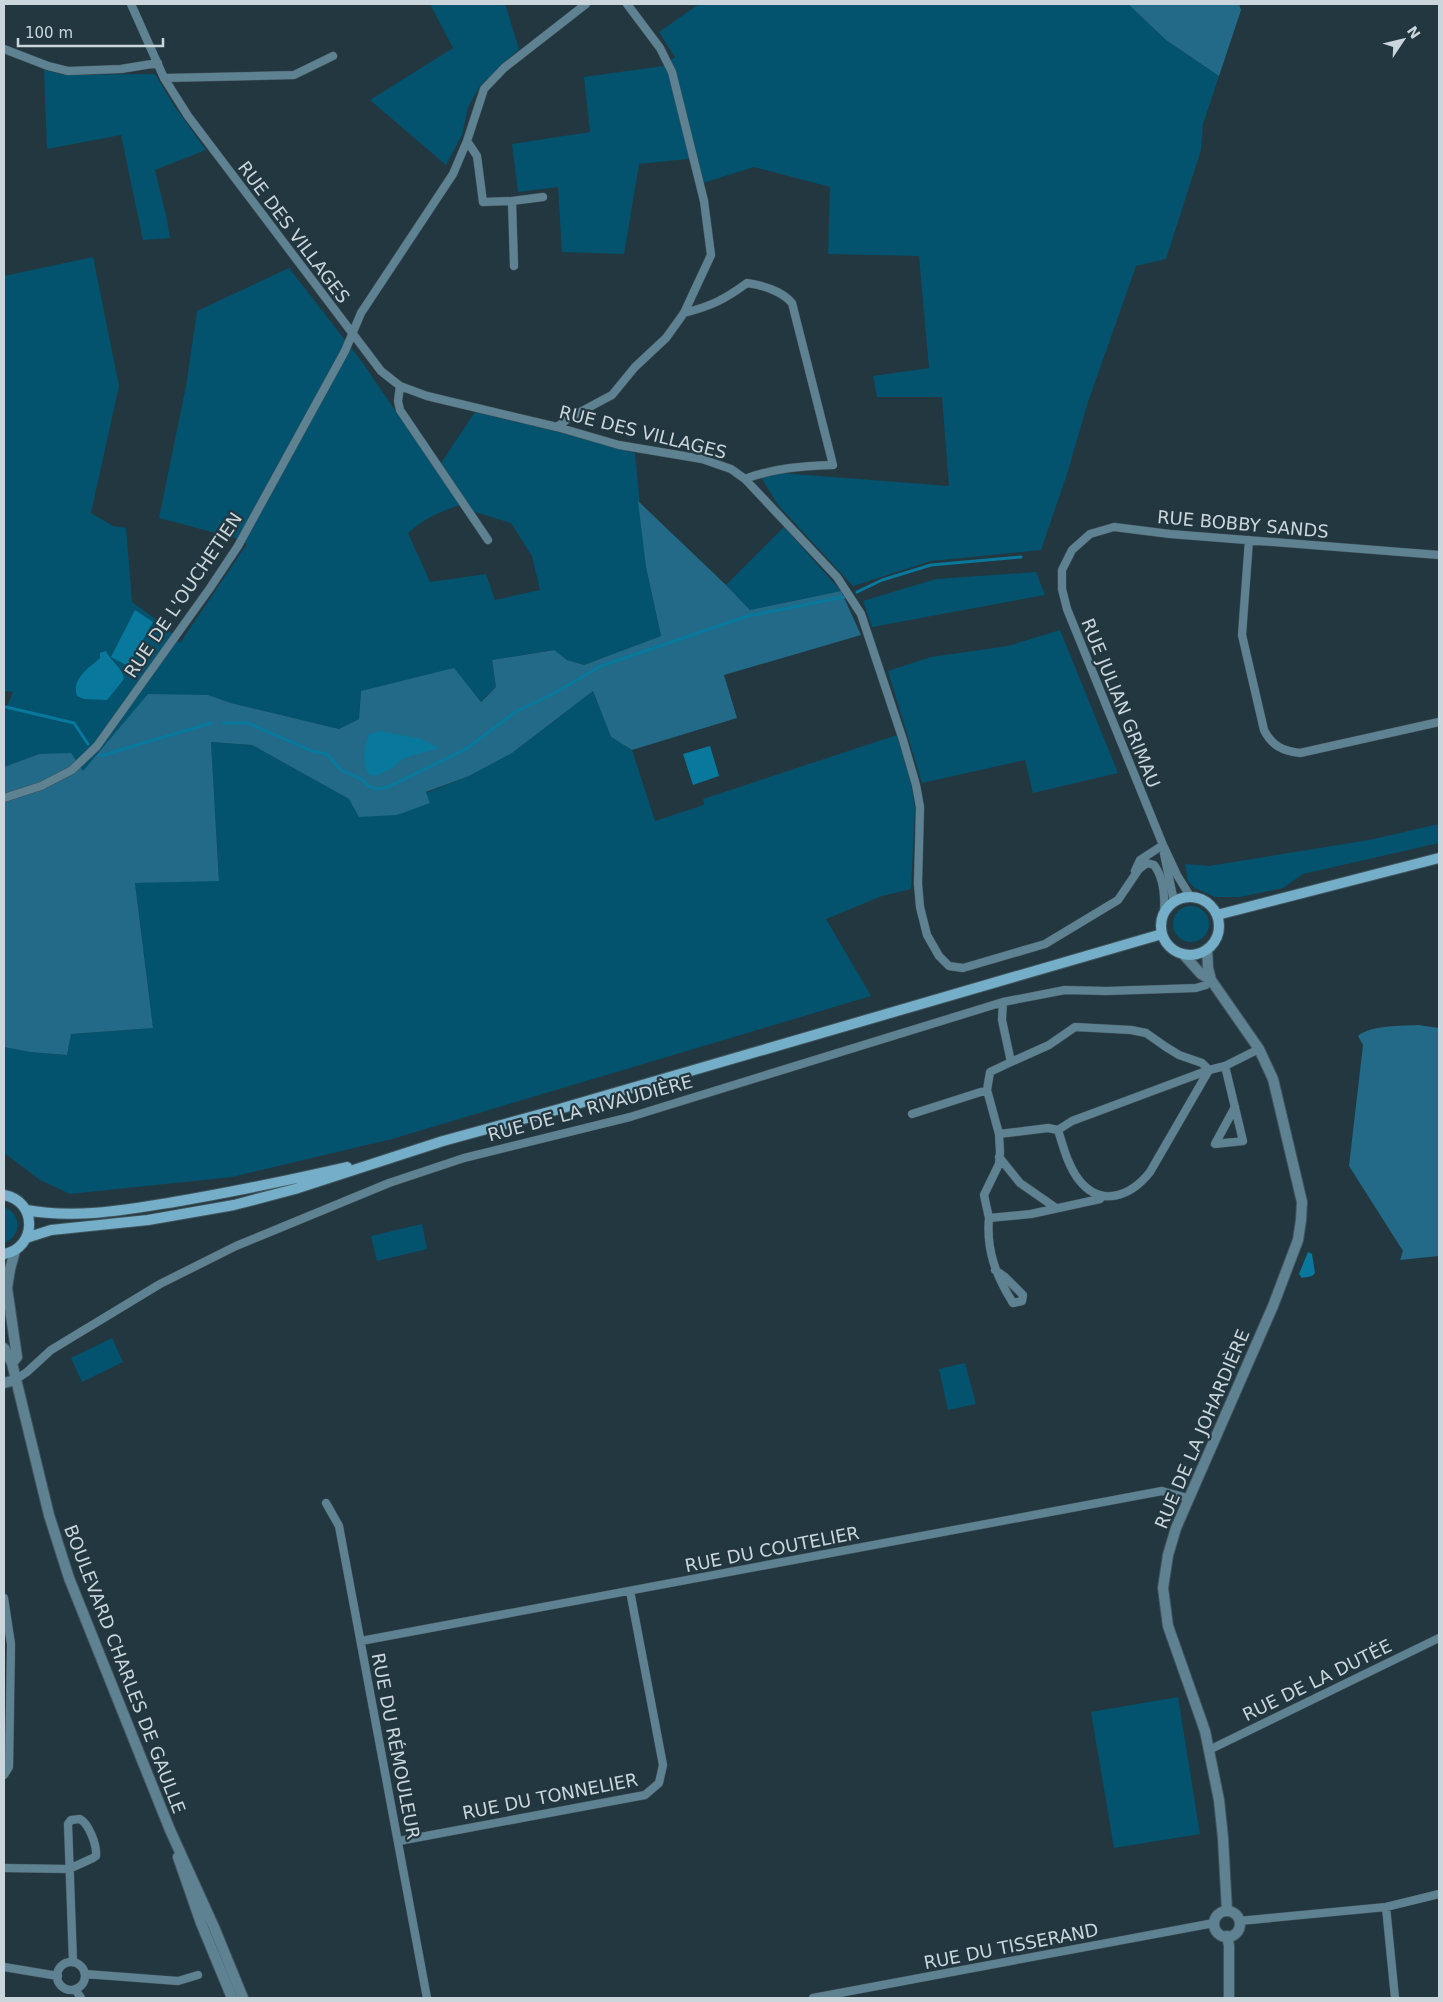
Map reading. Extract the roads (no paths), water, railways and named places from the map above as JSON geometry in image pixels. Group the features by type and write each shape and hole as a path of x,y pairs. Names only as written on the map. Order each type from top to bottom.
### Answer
{"main road":[{"path":"1217,914 1439,858"},
{"path":"1190,896 1207,902 1217,914 1219,925 1217,936 1208,949 1198,954 1183,954 1172,949 1162,934 1161,923 1164,912 1174,901 1190,896"},
{"path":"26,1238 51,1230 148,1220 234,1205 303,1187 399,1156 1162,934"},
{"path":"26,1210 54,1214 100,1212 148,1206 252,1188 399,1156"},
{"path":"4,1195 17,1200 26,1210 30,1223 26,1238 15,1251 4,1254"}],"street":[{"name":"RUE DES VILLAGES","path":"131,4 164,78 188,116 380,371 400,386 427,396 557,427 619,445 702,459 731,469 745,478 837,577 862,614 904,740 920,807 918,884 920,907 927,935 939,956 949,966 963,968 1045,944 1118,900 1132,880"},
{"name":"RUE DE L'OUCHETIEN","path":"4,798 41,786 72,770 97,746 238,546 352,335 361,313 453,174 484,90 519,56 586,4"},
{"path":"557,427 569,418 612,395 635,367 666,338 684,313 711,255 704,201 672,72 660,48 627,4"},
{"path":"4,49 48,66 68,71 121,69 158,63"},
{"path":"164,78 294,75 333,56"},
{"path":"466,141 477,156 483,202 543,197"},
{"path":"512,201 514,266"},
{"path":"684,313 712,306 747,284 758,285 787,296 792,303 833,465 798,466 762,472 745,478"},
{"path":"400,386 398,401 400,410 488,540"},
{"name":"RUE BOBBY SANDS","path":"1062,570 1072,550 1090,534 1114,528 1439,555"},
{"path":"1248,540 1242,635 1264,730 1268,738 1276,746 1287,751 1300,753 1439,722"},
{"name":"RUE JULIAN GRIMAU","path":"1062,570 1062,589 1067,609 1163,845 1177,876 1190,896"},
{"path":"1132,880 1140,860 1163,845"},
{"name":"RUE JULIAN GRIMAU","path":"1163,845 1174,901"},
{"path":"1132,880 1147,863 1154,864 1162,882 1165,900 1164,912"},
{"name":"RUE DE LA JOHARDIÈRE","path":"1208,949 1208,968 1211,980 1259,1049 1273,1079 1302,1202 1298,1240 1273,1306 1176,1528 1168,1555 1163,1588 1168,1626 1205,1731 1219,1800 1224,1838 1227,1911"},
{"name":"RUE DE LA JOHARDIÈRE","path":"1183,954 1201,974 1211,980"},
{"name":"RUE DE LA RIVAUDIÈRE","path":"15,1380 51,1350 168,1280 243,1243 381,1186 464,1158 630,1117 1003,1002 1065,990 1117,991 1196,988 1206,985 1211,980"},
{"path":"1003,1002 1002,1020 1011,1062"},
{"path":"994,1270 988,1243 989,1218 984,1195 999,1164 1000,1157 999,1134 987,1090 990,1072 1049,1045 1075,1027 1131,1030 1146,1033 1179,1055 1202,1062 1209,1070"},
{"path":"999,1134 1048,1128 1058,1130 1072,1121 1209,1070 1225,1066 1259,1049"},
{"path":"1225,1066 1235,1106 1243,1141 1215,1144 1235,1106"},
{"path":"1058,1130 1064,1150 1079,1180 1102,1196 1116,1196 1141,1183 1150,1172 1209,1070"},
{"path":"912,1114 987,1090"},
{"path":"1000,1157 1020,1183 1056,1208"},
{"path":"989,1218 1031,1214 1100,1199 1102,1196"},
{"path":"4,1348 12,1363 17,1358 8,1280 15,1251"},
{"name":"BOULEVARD CHARLES DE GAULLE","path":"12,1363 49,1515 69,1578 170,1830 210,1918 243,1998"},
{"path":"4,1383 15,1380"},
{"name":"RUE DU COUTELIER","path":"361,1641 1162,1491 1188,1498"},
{"name":"RUE DU RÉMOULEUR","path":"326,1503 339,1526 427,1998"},
{"name":"RUE DU TONNELIER","path":"399,1841 645,1795 660,1783 663,1765 630,1591"},
{"path":"4,1598 11,1644 11,1689 7,1695 9,1767 4,1775"},
{"name":"RUE DE LA DUTÉE","path":"1209,1750 1439,1638"},
{"path":"4,1868 69,1869 96,1856 96,1848 86,1824 80,1818 71,1820 68,1824 69,1869 73,1962"},
{"name":"BOULEVARD CHARLES DE GAULLE","path":"170,1830 182,1870 232,1998"},
{"path":"1240,1921 1386,1907 1439,1894"},
{"path":"1386,1907 1395,1998"},
{"path":"1227,1911 1235,1914 1240,1921 1238,1930 1232,1936 1218,1932 1214,1923 1217,1916 1227,1911"},
{"name":"RUE DU TISSERAND","path":"813,1998 1214,1923"},
{"path":"1227,1936 1229,1946 1229,1998"},
{"path":"73,1962 81,1966 85,1974 82,1985 75,1989 66,1989 62,1986 58,1976 61,1966 73,1962"},
{"path":"4,1967 58,1976"},
{"path":"85,1974 178,1981 198,1975"},
{"path":"75,1989 81,1998"}],"waterway":[{"path":"857,592 882,580 931,565 1021,557"},
{"path":"223,723 248,723 312,751 327,754 341,770 363,780 368,786 377,789 388,787 466,749 517,711 551,695 601,666 748,616 844,597"},
{"path":"6,707 74,723 88,744"},
{"path":"100,756 211,723"}]}
